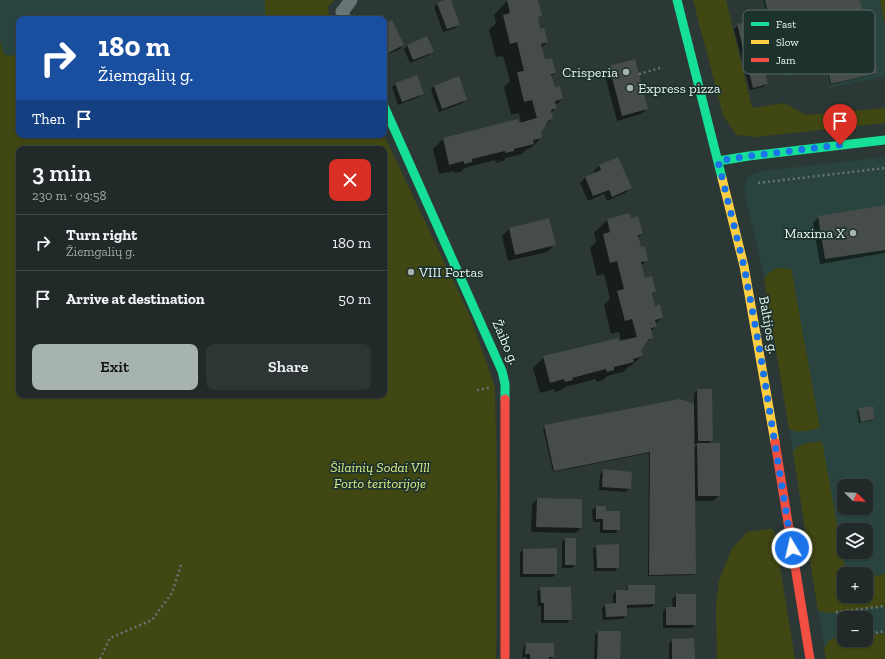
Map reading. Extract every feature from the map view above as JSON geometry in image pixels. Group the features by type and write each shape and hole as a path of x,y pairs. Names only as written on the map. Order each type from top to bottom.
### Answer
{"street":[{"path":"344,16 342,12 351,0"},
{"name":"Baltijos g.","path":"677,0 744,266 759,346 810,659"},
{"name":"Žaibo g.","path":"387,113 502,371 505,384 505,659"},
{"path":"718,161 885,140"}],"path":[{"path":"639,74 660,68"},
{"path":"758,183 885,168"},
{"path":"477,390 491,388"},
{"path":"100,659 110,638 152,620 172,593 182,562"},
{"path":"836,612 885,606"},
{"path":"873,634 885,632"}],"shaded area":[{"path":"0,0 265,0 265,16 16,16 16,56 4,55 0,40"},
{"path":"762,0 880,0 885,27 885,76 830,88 826,74 875,74 875,10 765,10"},
{"path":"781,74 793,74 782,77"},
{"path":"885,157 885,659 826,659 766,284 744,191 749,176 762,171"}],"green space":[{"path":"265,0 335,0 327,7 330,16 265,16"},
{"path":"693,0 726,0 752,108 784,103 806,115 885,108 885,123 756,137 736,135 723,115"},
{"path":"880,0 885,0 885,27"},
{"name":"VIII Fortas","path":"0,40 4,55 16,56 16,138 385,138 471,318 495,387 497,485 496,659 0,659"},
{"path":"776,268 791,269 820,428 808,431 796,431 789,429 764,278"},
{"path":"822,441 837,524 837,559 843,559 845,567 837,567 837,603 873,603 873,577 885,574 885,606 829,613 818,611 793,452 799,446"},
{"path":"769,529 774,530 795,659 717,659 716,607 719,580 732,549 747,532"},
{"path":"885,633 885,659 826,659 824,648 829,641 835,637 837,647 873,647 873,635"}],"building":[{"path":"445,0 451,0 460,25 447,29 437,3"},
{"path":"507,0 538,0 542,16 538,17 540,29 544,28 548,42 541,44 545,59 552,58 556,73 551,74 555,87 560,86 563,99 555,101 557,108 551,110 553,119 549,120 541,133 542,138 533,140 534,144 514,149 514,151 506,153 505,151 472,159 472,162 464,164 464,161 449,165 443,138 518,119 519,123 537,118 532,100 524,102 517,72 524,71 517,42 510,44 503,15 510,13"},
{"path":"765,0 860,0 862,10 767,10"},
{"path":"392,20 404,45 387,54 387,22"},
{"path":"743,23 743,48 737,24"},
{"path":"427,36 434,52 413,60 407,45"},
{"path":"635,59 648,109 622,116 609,66"},
{"path":"875,61 878,73 875,74"},
{"path":"750,74 765,74 768,84 753,88"},
{"path":"829,74 874,74 831,84"},
{"path":"417,75 424,94 402,102 395,83"},
{"path":"459,76 467,100 442,109 434,86"},
{"path":"618,157 632,188 612,197 609,190 593,196 585,177 601,170 599,165"},
{"name":"Maxima X","path":"885,205 885,250 825,259 818,216"},
{"path":"630,213 631,218 638,216 643,234 638,235 641,247 645,246 648,261 641,262 645,278 652,276 656,292 652,293 655,306 660,304 663,318 655,320 657,327 651,328 653,338 649,339 641,351 643,356 633,359 634,362 614,367 614,370 607,372 606,369 572,378 573,380 565,382 564,379 550,383 543,356 619,338 619,341 637,337 632,319 625,321 617,291 624,289 617,261 610,263 603,234 610,232 607,219"},
{"path":"549,218 556,245 515,255 509,228"},
{"path":"697,389 712,389 713,441 698,441"},
{"path":"680,399 694,404 696,574 649,575 650,452 554,471 544,425"},
{"path":"873,406 875,419 861,422 858,408"},
{"path":"697,443 720,443 720,496 698,496"},
{"path":"603,469 632,472 631,489 602,487"},
{"path":"537,498 582,499 582,528 536,527"},
{"path":"596,506 606,506 606,511 620,511 620,530 603,530 603,519 596,519"},
{"path":"565,538 576,538 576,565 565,565"},
{"path":"619,544 619,568 597,568 596,545"},
{"path":"557,548 557,574 523,574 523,549"},
{"path":"628,585 655,585 655,604 627,605 627,616 606,617 605,604 616,603 616,590 628,590"},
{"path":"540,587 571,587 572,620 544,620 544,603 541,603"},
{"path":"676,594 696,594 696,625 666,625 666,607 676,607"},
{"path":"598,631 621,631 620,659 597,659"},
{"path":"694,638 695,659 672,659 672,639"},
{"path":"526,643 554,643 554,657 549,657 549,659 530,659 530,654 525,654"}],"traffic: fast":[{"path":"677,0 722,178"},
{"path":"387,113 502,371 505,384 505,399"},
{"path":"718,161 885,140"}],"traffic: slow":[{"path":"722,178 744,266 775,442"}],"traffic: jam":[{"path":"505,399 505,659"},
{"path":"775,442 810,659"}],"place":[{"name":"Crisperia","path":"626,72"},
{"name":"Express pizza","path":"630,88"},
{"name":"Maxima X","path":"853,233"},
{"name":"VIII Fortas","path":"411,272"}],"route":[{"path":"792,548 759,346 744,266 718,161 840,145"}],"park label":[{"name":"Šilainių Sodai Vlll Forto teritorijoje","path":"380,476"}]}
